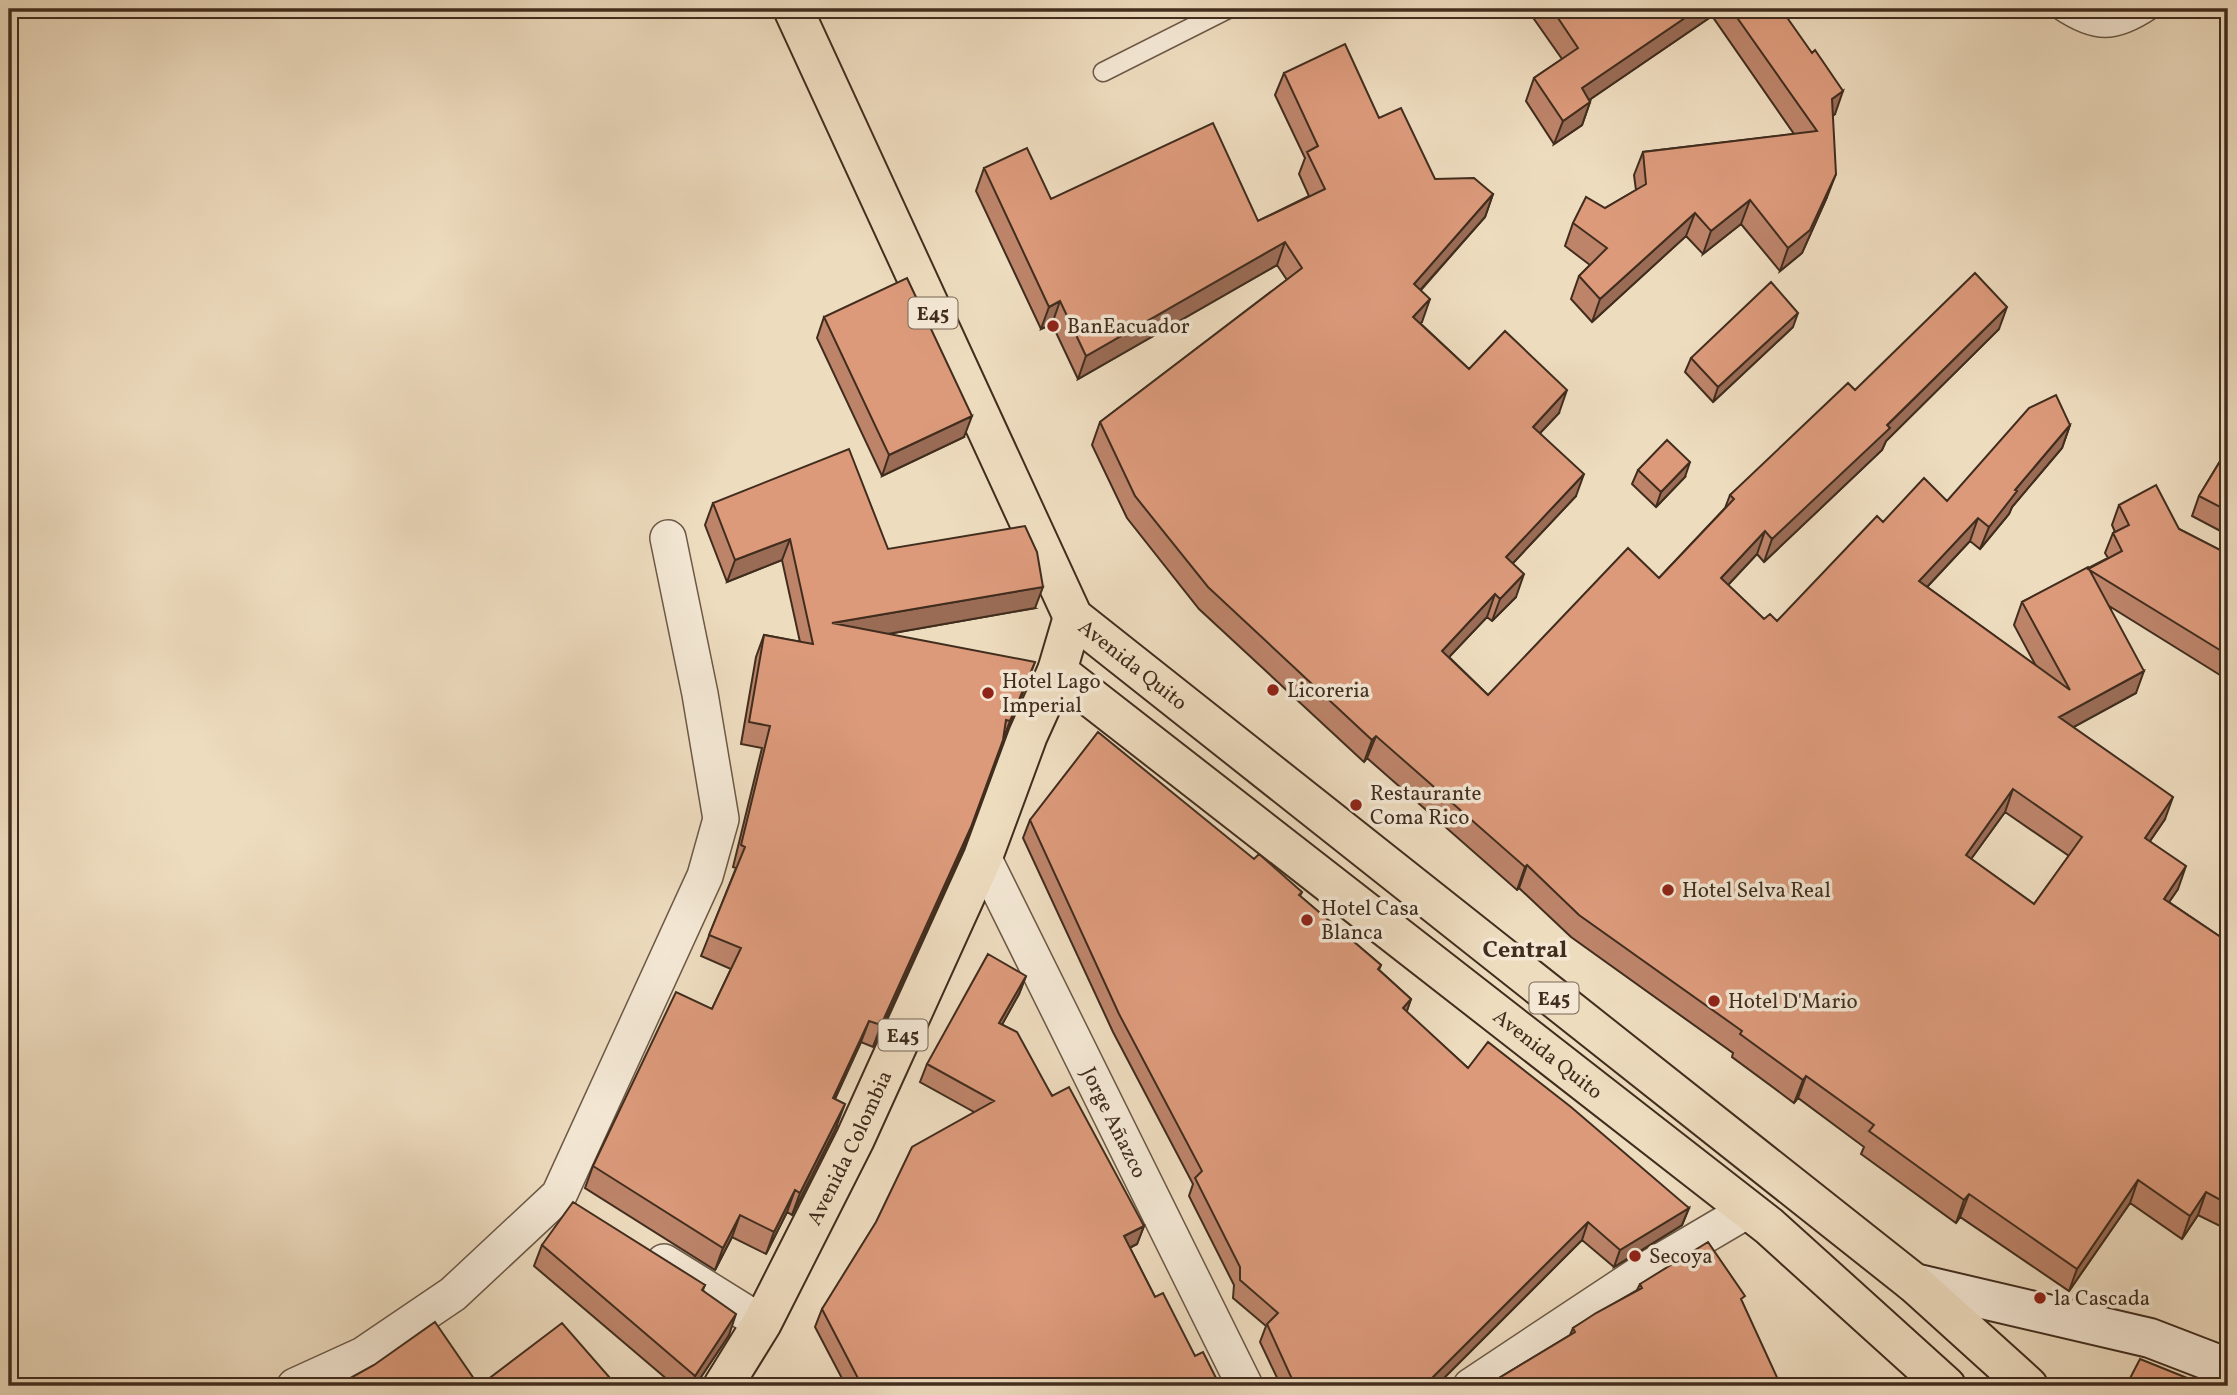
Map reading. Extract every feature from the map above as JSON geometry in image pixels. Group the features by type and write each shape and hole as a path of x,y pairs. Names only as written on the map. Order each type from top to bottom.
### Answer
{"main road":[{"name":"E45","path":"793,9 1073,617"},
{"name":"Avenida Quito","path":"1946,1386 1748,1210 1057,671 1073,617 1914,1283 2028,1386"},
{"name":"Avenida Colombia","path":"729,1384 855,1139 983,857 1028,734 1057,671"},
{"path":"1914,1283 2150,1338 2228,1368"}],"street":[{"path":"295,1386 363,1355 453,1294 570,1202 705,876 721,819 701,694 668,538"},
{"name":"Jorge Añazco","path":"983,857 1245,1386"},
{"path":"1471,1386 1646,1270 1748,1210"},
{"path":"638,1245 762,1324"}],"lane":[{"path":"1103,72 1228,9"},
{"path":"2058,9 2080,24 2110,30 2152,9"}],"building":[{"path":"1552,9 1698,9 1582,88 1590,102 1563,121 1534,78 1578,48"},
{"path":"1731,9 1781,9 1812,53 1815,50 1843,91 1832,99 1836,174 1810,230 1788,248 1750,200 1711,231 1695,213 1600,299 1579,276 1607,248 1573,223 1586,197 1605,208 1646,184 1643,152 1817,131"},
{"path":"1345,44 1379,118 1401,108 1435,179 1474,178 1493,194 1414,284 1430,299 1413,317 1469,369 1505,331 1567,390 1533,427 1584,474 1506,557 1524,574 1500,599 1495,594 1442,651 1488,695 1628,548 1659,578 1734,499 1730,495 1848,383 1855,390 1975,273 2007,307 1887,425 1890,428 1772,539 1765,531 1721,578 1764,619 1770,614 1777,621 1877,516 1883,522 1924,478 1947,501 2029,408 2056,395 2070,425 2015,490 2017,491 1989,527 1978,518 1919,581 2070,690 2022,602 2088,567 2144,671 2059,717 2173,797 2145,838 2186,866 2164,899 2228,942 2228,1204 2206,1192 2190,1216 2138,1180 2077,1269 1969,1194 1964,1200 1869,1131 1874,1125 1806,1076 1803,1080 1740,1034 1742,1031 1579,915 1527,865 1525,867 1376,736 1372,740 1208,587 1135,496 1100,422 1302,268 1285,242 1086,356 1060,301 1049,307 984,168 1027,148 1051,199 1213,123 1258,221 1325,189 1307,152 1318,146 1284,73","holes":["2013,789 2082,837 2034,904 1966,855"]},
{"path":"907,278 972,416 889,455 824,317"},
{"path":"1771,282 1798,313 1718,387 1691,358"},
{"path":"1667,440 1690,462 1661,492 1638,470"},
{"path":"2228,448 2228,511 2199,496"},
{"path":"849,449 888,549 1025,526 1037,552 1043,587 832,623 1035,662 1010,721 1006,720 1003,740 971,827 881,1025 869,1021 833,1098 845,1104 800,1193 795,1190 774,1232 740,1215 723,1248 593,1166 676,992 712,1009 741,948 709,935 745,847 741,845 770,726 749,722 764,635 813,644 790,539 735,560 713,503"},
{"path":"2156,485 2179,529 2228,554 2228,655 2088,569 2122,551 2113,533 2129,525 2119,505"},
{"path":"1098,732 1254,859 1259,854 1302,892 1299,895 1381,965 1378,969 1411,999 1403,1008 1468,1068 1488,1042 1571,1107 1689,1208 1620,1250 1588,1222 1424,1386 1297,1386 1267,1324 1278,1313 1240,1280 1240,1267 1195,1178 1202,1171 1119,1014 1030,820"},
{"path":"988,954 1026,976 999,1023 1017,1032 1052,1096 1069,1087 1144,1226 1124,1236 1155,1297 1163,1293 1195,1356 1203,1352 1220,1386 862,1386 822,1309 876,1222 912,1147 994,1101 927,1064"},
{"path":"573,1202 705,1285 702,1290 736,1314 695,1376 542,1245"},
{"path":"1708,1242 1745,1296 1741,1299 1781,1386 1477,1386 1489,1384 1575,1332 1573,1328 1642,1288 1640,1284"},
{"path":"435,1322 479,1386 336,1386 374,1365"},
{"path":"562,1323 617,1386 479,1386"},
{"path":"2140,1359 2207,1386 2126,1386"}],"place":[{"name":"BanEacuador","path":"1053,326"},
{"name":"Licoreria","path":"1273,690"},
{"name":"Hotel Lago Imperial","path":"988,693"},
{"name":"Restaurante Coma Rico","path":"1356,805"},
{"name":"Hotel Selva Real","path":"1668,890"},
{"name":"Hotel Casa Blanca","path":"1307,920"},
{"name":"Hotel D'Mario","path":"1714,1001"},
{"name":"Secoya","path":"1635,1256"},
{"name":"la Cascada","path":"2040,1298"}],"district":[{"name":"Central","path":"1525,949"}]}
